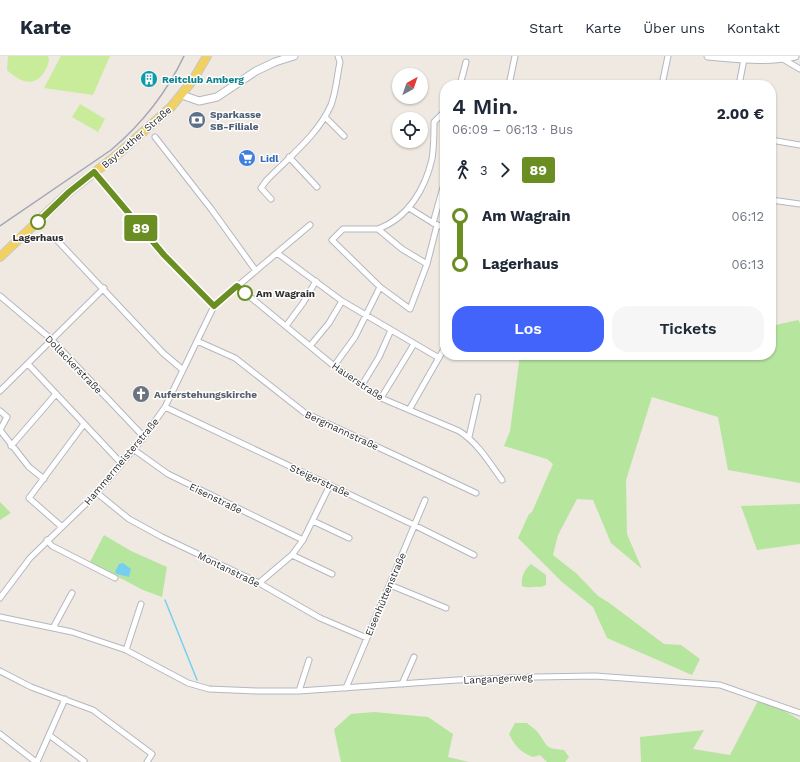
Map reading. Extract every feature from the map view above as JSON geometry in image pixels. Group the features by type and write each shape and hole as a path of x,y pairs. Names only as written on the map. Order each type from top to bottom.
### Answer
{"main road":[{"name":"Bayreuther Straße","path":"0,257 69,192 144,132 182,95 207,56"}],"street":[{"path":"182,95 199,101 217,97 256,71 275,62 294,56"},
{"path":"271,199 261,188 266,180 325,117 332,104 340,62 338,56"},
{"path":"510,80 515,56"},
{"path":"663,80 668,56"},
{"path":"708,56 744,59 783,59 795,56"},
{"path":"740,80 744,59"},
{"path":"783,59 800,69"},
{"path":"461,80 466,62"},
{"path":"440,116 434,122 432,158 424,185 409,208 390,225 378,229 343,229 332,240 380,287 410,309 427,264 440,202"},
{"path":"325,117 344,136"},
{"path":"155,137 212,210 256,271"},
{"path":"776,141 800,145"},
{"path":"289,157 317,187"},
{"path":"94,172 164,255 214,306 310,225"},
{"path":"776,201 800,204"},
{"path":"409,208 440,226"},
{"path":"378,229 402,249 427,264"},
{"path":"55,238 104,288 163,353 183,370"},
{"path":"277,253 342,301 439,358 409,410"},
{"path":"286,326 303,304 316,281"},
{"name":"Hauerstraße","path":"237,286 334,366 362,385 382,398 459,431 469,437 479,448 502,480"},
{"path":"334,366 355,337 380,287"},
{"path":"0,391 104,288"},
{"name":"Dollackerstraße","path":"0,296 51,339 144,437"},
{"path":"310,346 329,323 342,301"},
{"name":"Hammermeisterstraße","path":"0,598 20,571 47,540 97,493 144,437 165,408 214,306"},
{"path":"362,385 379,357 391,330"},
{"name":"Bergmannstraße","path":"197,341 235,358 305,413 476,493"},
{"path":"382,398 414,344"},
{"path":"28,364 121,463"},
{"path":"11,446 56,394"},
{"path":"469,437 478,397"},
{"name":"Steigerstraße","path":"165,408 330,485 474,555"},
{"path":"0,410 7,417 0,430 11,446 29,467 44,479"},
{"path":"62,527 29,498 84,424"},
{"name":"Eisenstraße","path":"133,449 168,474 303,540"},
{"path":"259,583 292,555 303,540 330,485"},
{"name":"Montanstraße","path":"97,493 129,519 162,538 259,583 320,618 367,638"},
{"name":"Eisenhüttenstraße","path":"346,688 425,500"},
{"path":"313,521 349,538"},
{"path":"47,540 52,546 115,578"},
{"path":"292,555 332,574"},
{"path":"390,585 446,608"},
{"path":"53,628 72,593"},
{"path":"126,650 141,604"},
{"name":"Langangerweg","path":"0,617 72,632 126,650 188,683 209,689 257,691 299,690 536,676 595,676 720,685 800,713"},
{"path":"402,684 414,657"},
{"path":"299,690 309,660"},
{"path":"0,671 31,687 93,710 152,754 147,762"},
{"path":"0,734 36,762 65,699"},
{"path":"49,735 84,761"}],"green space":[{"path":"8,56 48,56 49,61 42,76 32,82 20,79 7,70"},
{"path":"61,56 110,56 93,95 44,88"},
{"path":"80,104 105,119 98,132 72,117"},
{"path":"798,320 800,323 800,483 728,470 718,417 652,397 626,480 627,534 642,569 611,543 593,500 577,499 558,535 553,555 577,574 598,596 664,644 681,645 700,659 692,675 607,638 593,607 562,582 518,538 529,514 532,512 553,464 547,459 504,446 510,431 519,360 776,360 776,325"},
{"path":"0,502 11,513 0,520"},
{"path":"800,504 800,544 757,550 741,506"},
{"path":"104,535 131,551 167,567 162,597 143,590 90,562"},
{"path":"531,564 546,575 546,585 541,587 522,586 522,580 526,569"},
{"path":"760,697 800,720 800,762 641,762 640,737 704,730 693,749 730,755"},
{"path":"374,712 428,717 453,734 448,757 469,762 341,762 334,729 351,714"},
{"path":"515,723 527,723 538,732 546,745 553,749 564,750 569,757 565,762 547,762 540,755 533,757 521,751 513,742 509,734"}],"water":[{"path":"123,563 131,569 129,577 117,574 115,572 119,564"}],"waterway":[{"path":"165,600 197,680"}],"railway":[{"path":"0,226 111,150 123,140 153,107 170,83 184,56"}],"bus line":[{"name":"89","path":"38,222 69,192 94,172 164,255 196,290 214,306 237,286 245,293"}],"place":[{"name":"Reitclub Amberg","path":"149,79"},
{"name":"Sparkasse SB-Filiale","path":"197,120"},
{"name":"Lidl","path":"247,158"},
{"name":"Lagerhaus","path":"38,222"},
{"name":"Am Wagrain","path":"245,293"},
{"name":"Auferstehungskirche","path":"141,394"}]}
